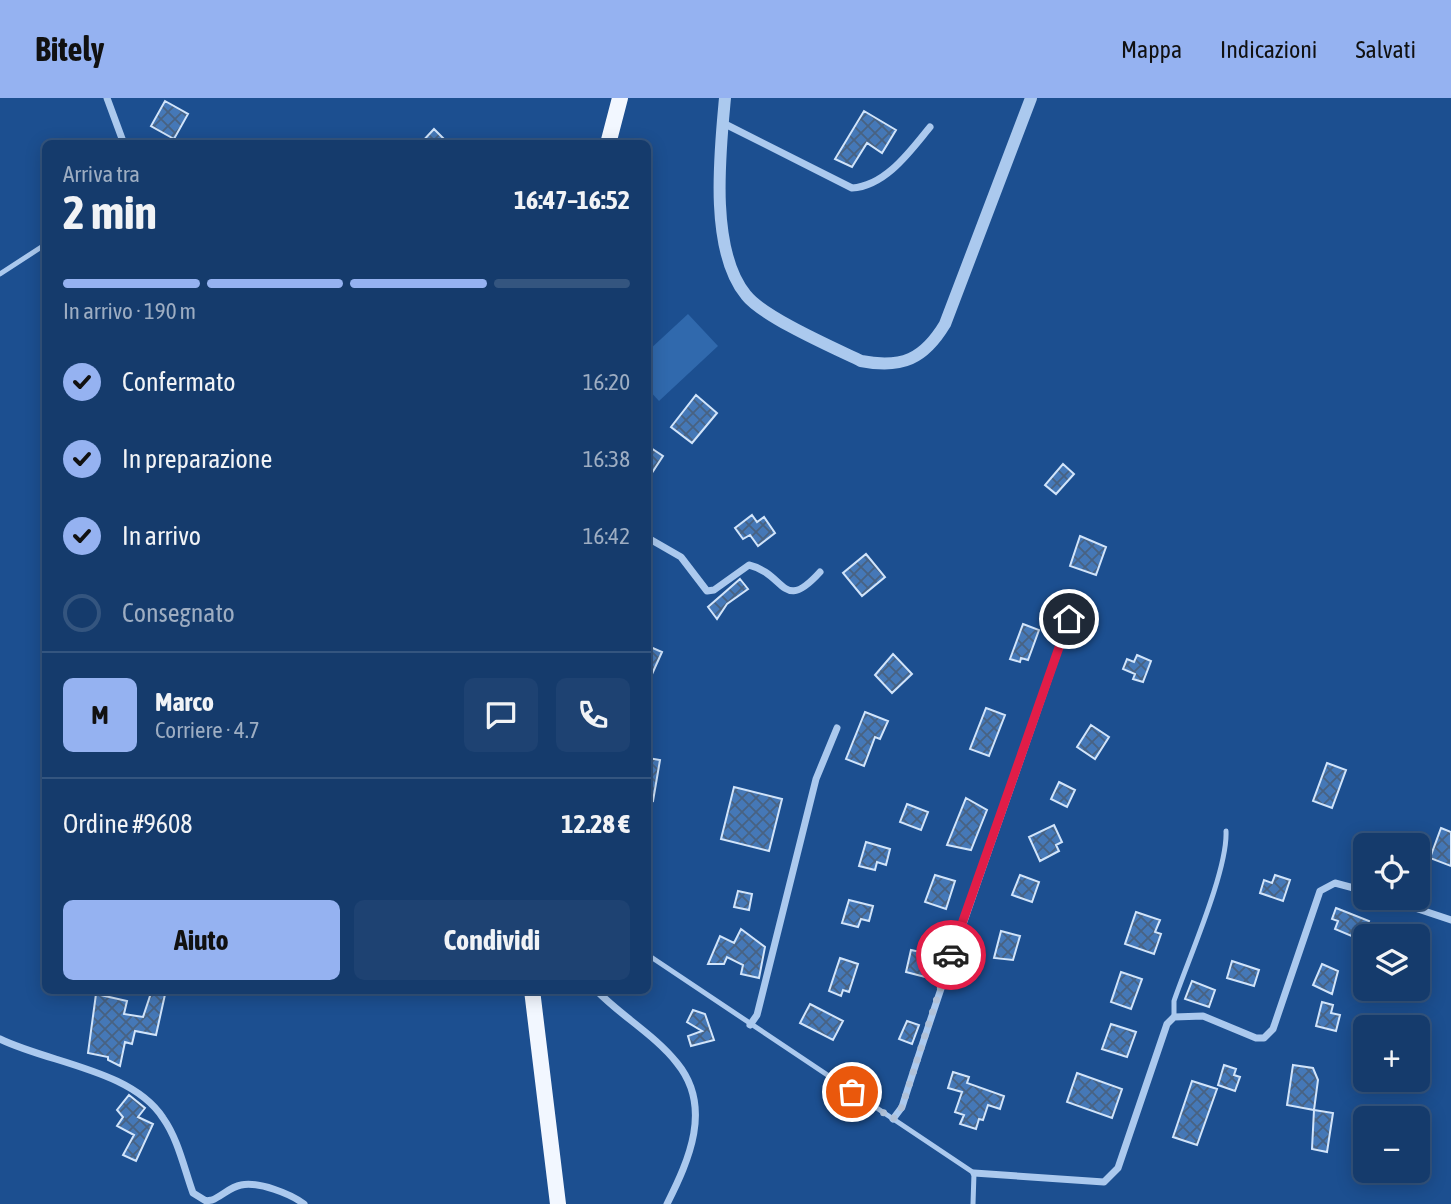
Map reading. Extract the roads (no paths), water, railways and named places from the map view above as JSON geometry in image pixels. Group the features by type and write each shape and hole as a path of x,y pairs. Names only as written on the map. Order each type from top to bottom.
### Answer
{"main road":[{"path":"609,140 620,98"},
{"path":"532,994 558,1204"}],"street":[{"path":"107,98 123,140"},
{"path":"725,98 718,175 719,198 732,268 746,295 765,310 861,362 892,364 928,349 945,324 1031,98"},
{"path":"723,123 852,188 863,186 896,166 930,127"},
{"path":"651,540 681,557 707,591 714,590 749,565 784,588 797,592 803,590 820,572"},
{"path":"893,1119 902,1107 948,964 1004,811 1069,619"},
{"path":"750,1025 757,1015 816,779 837,727"},
{"path":"974,1173 1104,1182 1111,1177 1118,1168 1162,1037 1174,1017 1203,1016 1256,1038 1264,1038 1273,1029 1320,891 1335,883 1353,888"},
{"path":"1421,910 1451,920"},
{"path":"600,994 678,1063 696,1101 694,1134 681,1176 667,1204"},
{"path":"0,1039 112,1079 131,1087 149,1101 170,1129 193,1193 206,1203 230,1189 249,1184 300,1203"}],"lane":[{"path":"0,274 42,247"},
{"path":"1174,1017 1174,1001 1227,845 1226,831"},
{"path":"651,957 974,1173 973,1204"}]}
